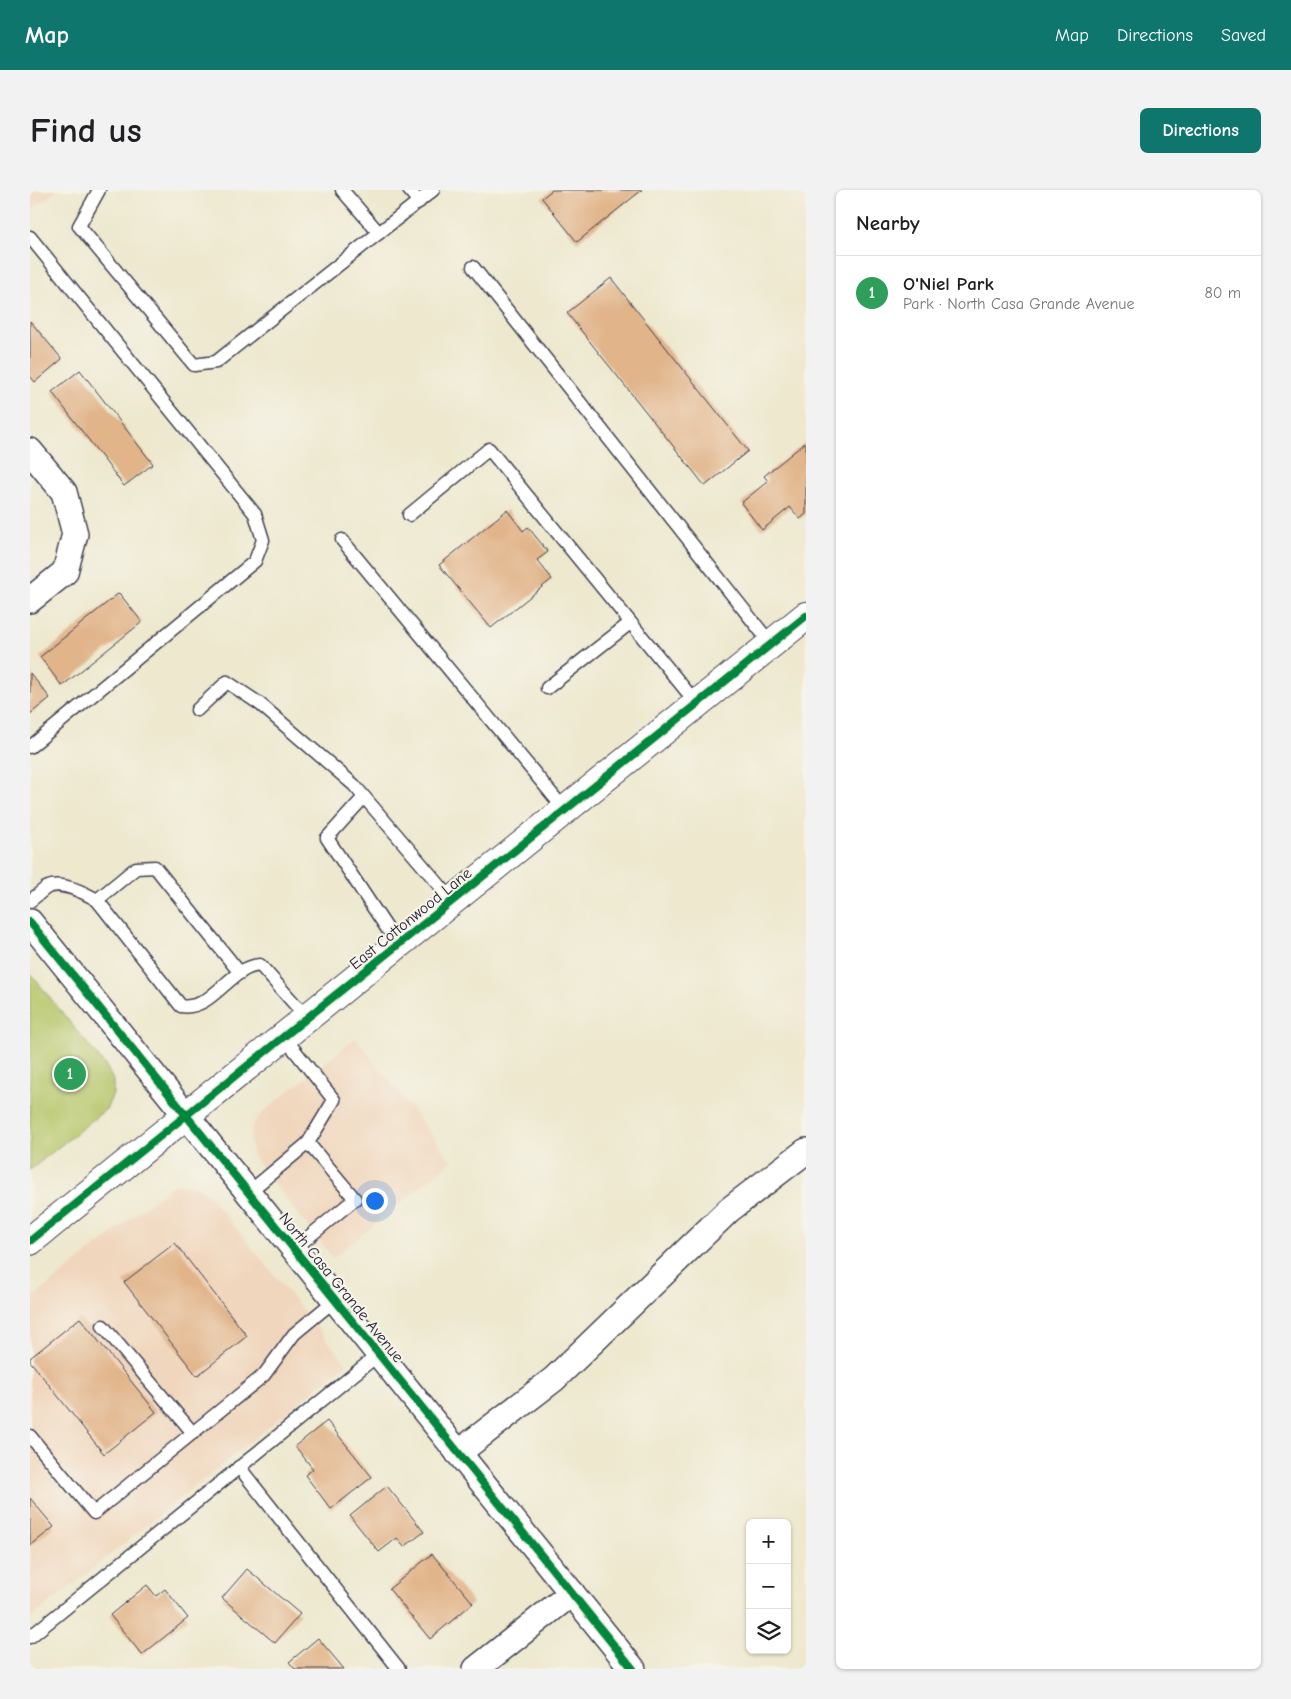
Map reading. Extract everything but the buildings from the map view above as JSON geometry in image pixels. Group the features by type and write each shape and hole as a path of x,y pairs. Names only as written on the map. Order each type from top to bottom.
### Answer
{"main road":[{"name":"East Cottonwood Lane","path":"30,1241 806,616"}],"street":[{"path":"30,451 64,492 75,534 65,572 30,600"},
{"name":"North Casa Grande Avenue","path":"30,922 633,1669"},
{"path":"458,1453 554,1379 729,1210 806,1151"},
{"path":"476,1669 572,1593"}],"lane":[{"path":"99,190 79,226 194,365 216,362 433,190"},
{"path":"342,190 378,233"},
{"path":"409,190 419,202"},
{"path":"30,236 255,514 263,540 255,562 30,747"},
{"path":"473,267 772,644"},
{"path":"409,515 489,449 697,704"},
{"path":"342,540 565,810"},
{"path":"547,688 630,623"},
{"path":"198,710 227,682 260,704 354,785 453,901"},
{"path":"364,797 327,838 398,945"},
{"path":"97,900 136,868 155,867 240,973"},
{"path":"30,901 48,887 65,887 82,892 97,900 181,1006 191,1008 202,1003 240,973 252,965 260,964 307,1018"},
{"path":"248,1192 308,1143 334,1100 284,1037"},
{"path":"294,1249 355,1199 308,1143"},
{"path":"30,1436 94,1513 264,1375 294,1334 335,1300"},
{"path":"103,1326 193,1433"},
{"path":"30,1637 379,1354"},
{"path":"239,1468 399,1669"}],"shaded area":[{"path":"30,190 57,190 30,211"},
{"path":"356,1038 452,1161 333,1258 254,1158 250,1142 252,1126 262,1113"},
{"path":"184,1184 197,1186 207,1193 347,1364 30,1619 30,1300 171,1186"}],"green space":[{"path":"30,973 107,1068 113,1080 113,1094 106,1109 30,1170"}],"cycle path":[{"path":"30,1241 806,616"},
{"path":"30,922 633,1669"}],"place":[{"name":"O'Niel Park","path":"70,1074"}]}
